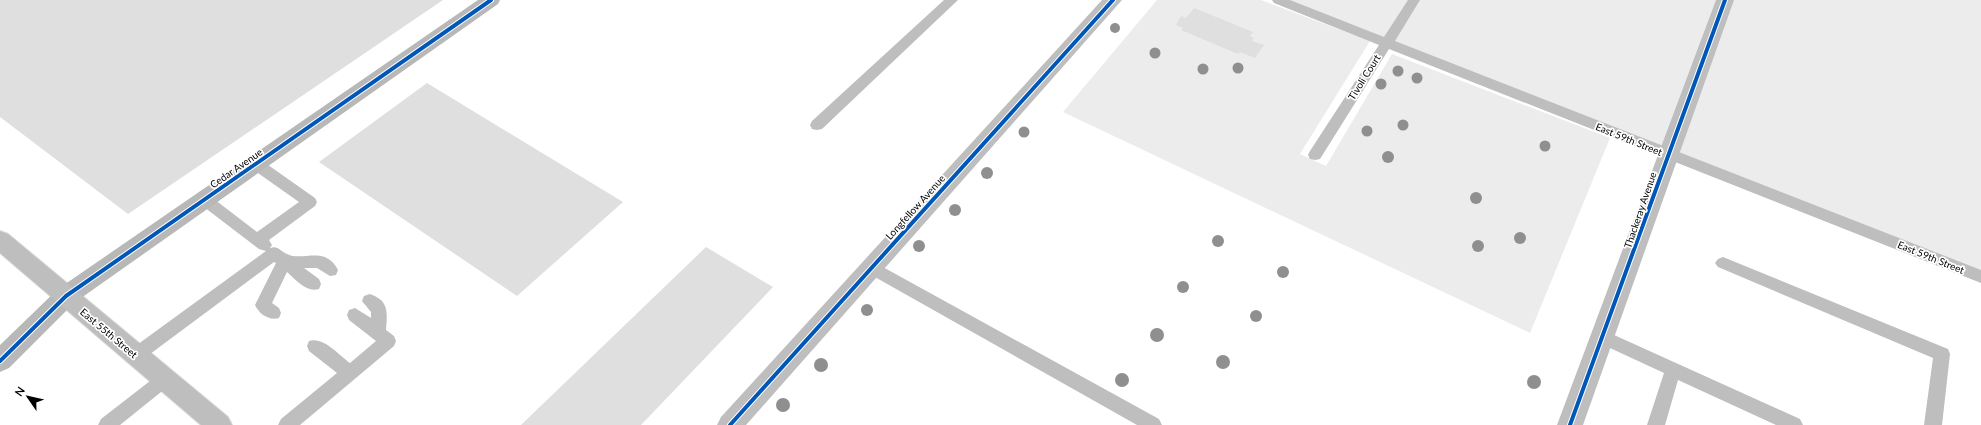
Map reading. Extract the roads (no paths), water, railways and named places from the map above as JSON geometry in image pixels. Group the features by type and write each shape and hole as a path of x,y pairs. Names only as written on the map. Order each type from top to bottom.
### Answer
{"street":[{"name":"Cedar Avenue","path":"0,361 66,296 491,0"},
{"name":"Longfellow Avenue","path":"730,425 1113,0"},
{"name":"Thackeray Avenue","path":"1570,425 1604,337 1668,154 1725,0"},
{"name":"East 55th Street","path":"0,240 219,425"}],"lane":[{"path":"817,125 952,0"},
{"name":"East 59th Street","path":"1278,0 1981,277"},
{"name":"Tivoli Court","path":"1315,156 1414,0"},
{"path":"256,164 310,202 257,240"},
{"path":"205,200 314,284"},
{"path":"274,313 263,305 280,257"},
{"path":"136,355 280,257 320,262 330,270"},
{"path":"1723,263 1942,354 1932,425"},
{"path":"872,267 1153,425"},
{"path":"370,301 379,309 378,334"},
{"path":"287,425 388,341 355,315"},
{"path":"1604,337 1794,425"},
{"path":"315,346 350,373"},
{"path":"1656,425 1673,370"},
{"path":"107,425 165,380"}]}
